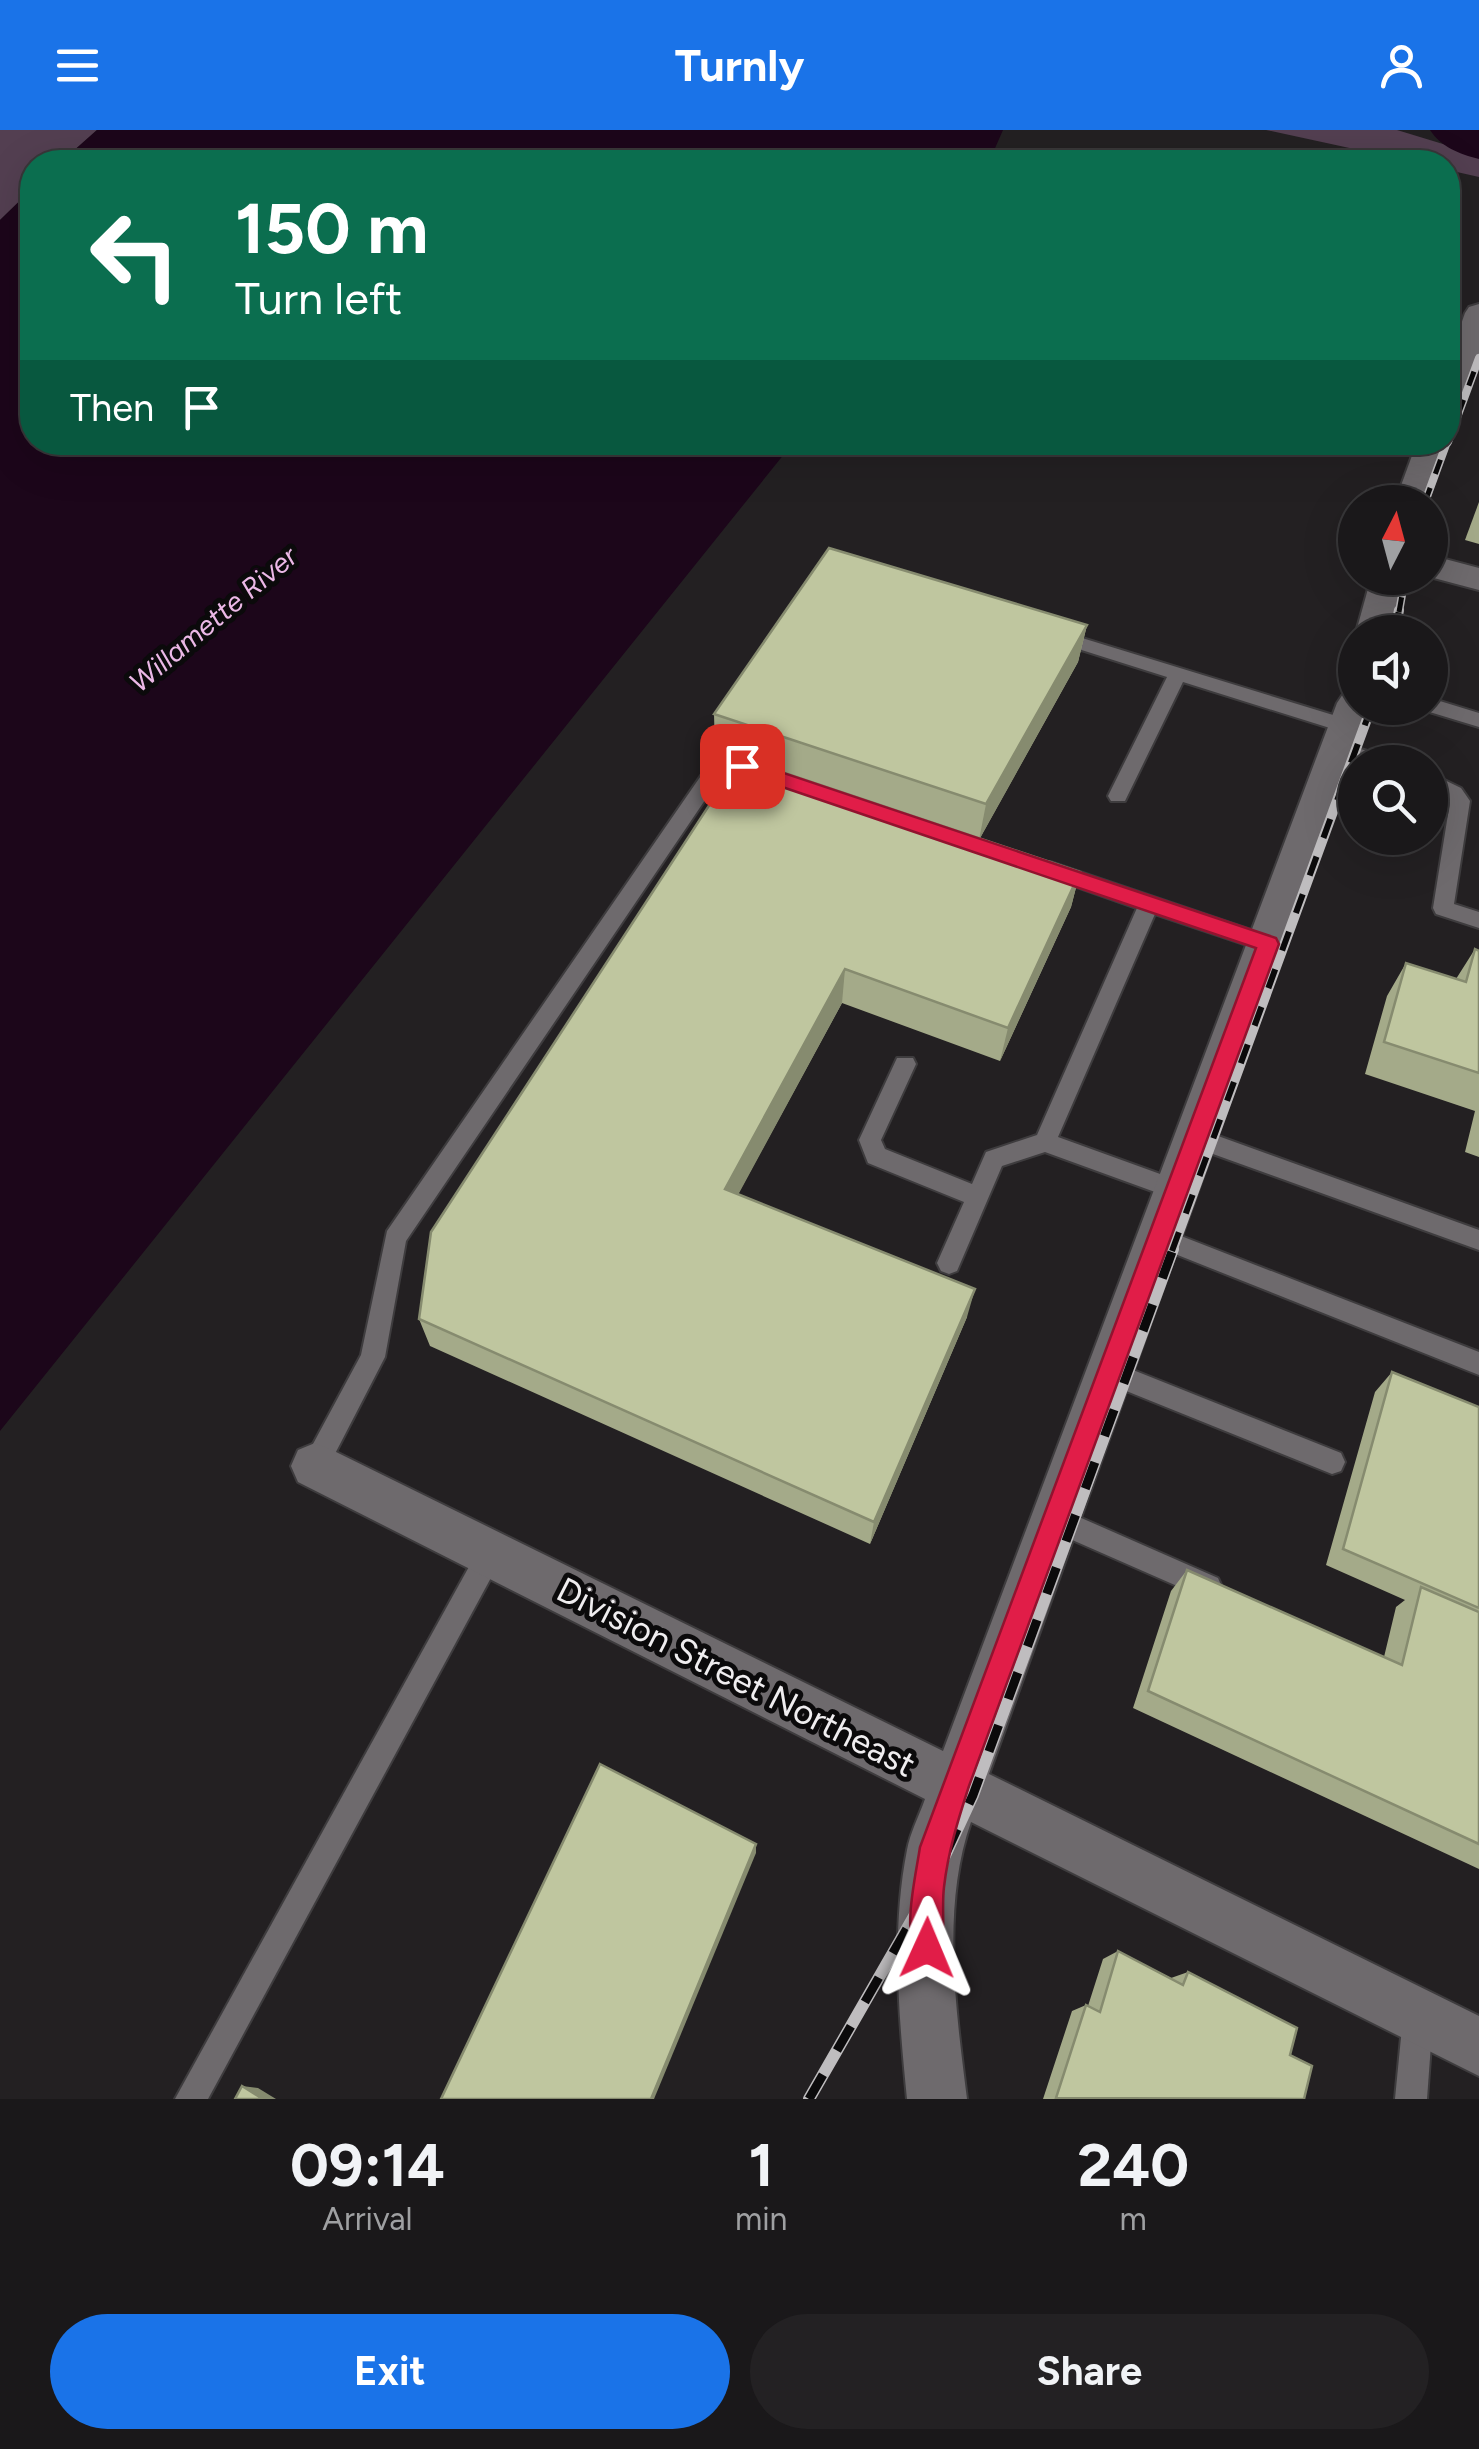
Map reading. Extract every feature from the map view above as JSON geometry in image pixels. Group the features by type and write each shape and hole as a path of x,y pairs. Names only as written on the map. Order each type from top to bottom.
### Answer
{"street":[{"path":"1460,367 1479,314"},
{"path":"1417,485 1428,455"},
{"path":"1448,571 1479,579"},
{"path":"937,2099 928,2014 928,1892 935,1847 1268,944 1356,736"},
{"name":"Division Street Northeast","path":"314,1466 1479,2047"}],"lane":[{"path":"1030,628 1356,736"},
{"path":"1118,796 1178,674"},
{"path":"1448,711 1479,720"},
{"path":"314,1466 373,1357 395,1238 714,772 742,766 780,779"},
{"path":"1448,789 1460,801 1443,908 1479,920"},
{"path":"1026,862 1268,944"},
{"path":"1045,1142 1149,904"},
{"path":"905,1064 870,1140 876,1156 978,1198"},
{"path":"1196,1138 1479,1240"},
{"path":"949,1262 994,1160 1045,1142 1176,1190"},
{"path":"1158,1237 1479,1364"},
{"path":"1108,1372 1332,1462"},
{"path":"1054,1518 1228,1595"},
{"path":"191,2099 490,1554"},
{"path":"1411,2099 1418,2016"}],"shaded area":[{"path":"0,130 97,130 74,150 20,150 20,201 0,220"},
{"path":"1266,130 1397,130 1479,155 1479,177 1460,173 1460,150 1358,150"}],"water":[{"path":"97,130 1003,130 994,150 74,150"},
{"name":"Willamette River","path":"20,201 20,455 783,455 0,1431 0,220"}],"building":[{"path":"829,548 1087,625 986,804 714,714"},
{"path":"740,758 1080,872 1008,1028 845,969 725,1189 975,1289 874,1522 419,1319 431,1232"},
{"path":"1475,949 1479,951 1479,1073 1384,1042 1406,963 1466,982"},
{"path":"1392,1372 1479,1407 1479,1608 1343,1549"},
{"path":"1187,1570 1402,1665 1421,1587 1479,1612 1479,1844 1148,1691"},
{"path":"600,1764 756,1844 651,2099 441,2099"},
{"path":"1118,1951 1183,1985 1188,1972 1297,2028 1290,2055 1312,2066 1304,2099 1056,2098 1086,2005 1100,2012"},
{"path":"242,2086 263,2099 235,2099"}],"waterway":[{"path":"1455,130 1479,144"}],"railway":[{"path":"1460,409 1479,358"},
{"path":"1431,485 1442,455"},
{"path":"1399,612 1402,595"},
{"path":"1398,615 1399,610"},
{"path":"1172,1251 1365,725"},
{"path":"809,2099 928,1892 973,1795 1173,1249"}],"route":[{"path":"742,766 1268,944 955,1786 935,1847 928,1892 927,1948"}]}
